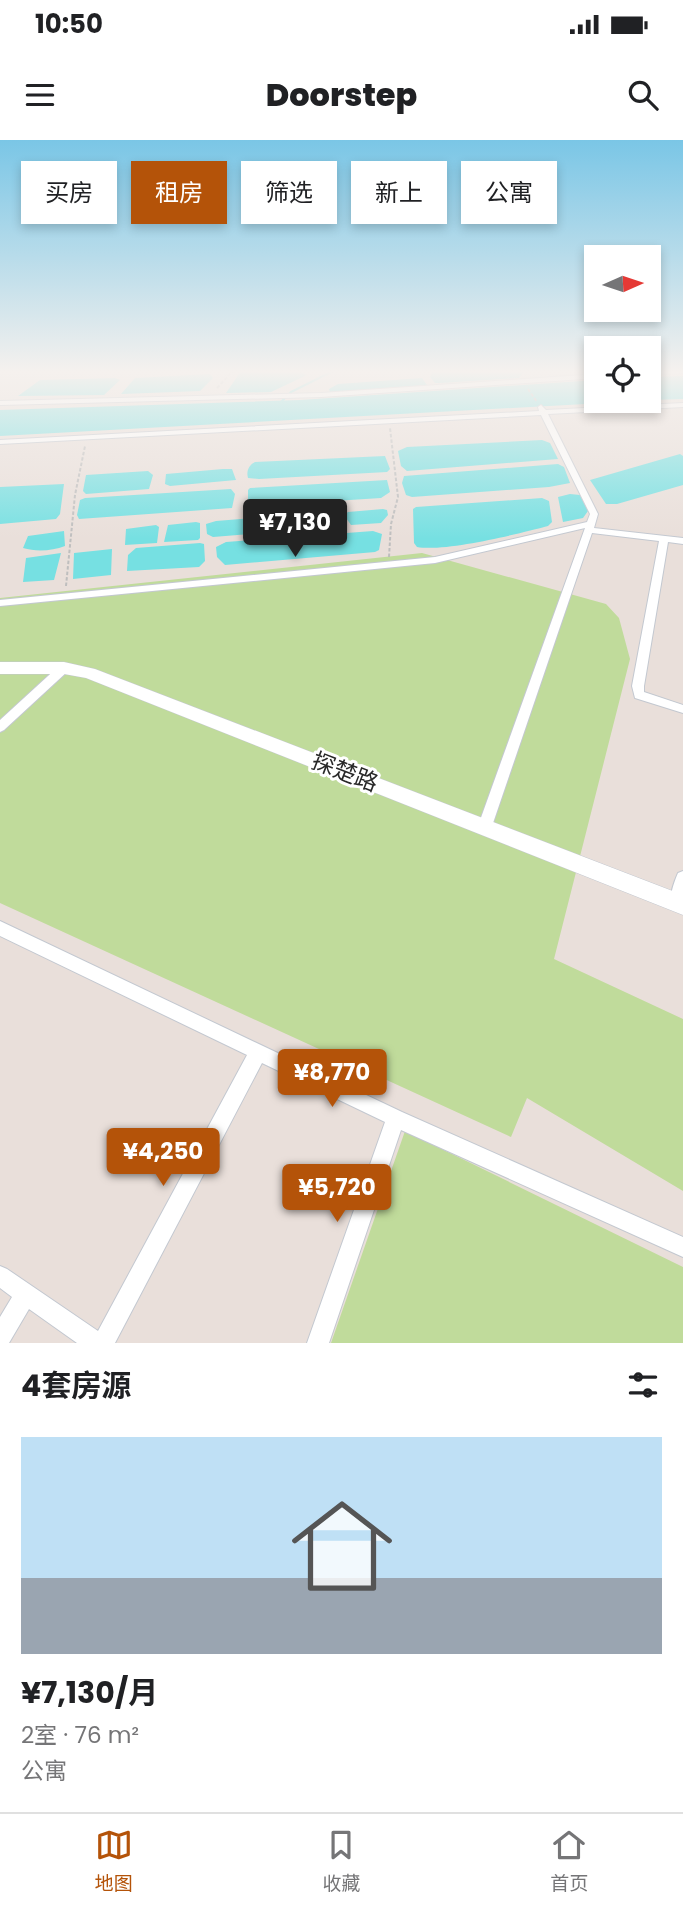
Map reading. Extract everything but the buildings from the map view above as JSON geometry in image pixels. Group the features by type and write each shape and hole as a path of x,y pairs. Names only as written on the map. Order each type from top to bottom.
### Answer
{"main road":[{"name":"探楚路","path":"0,668 64,668 89,673 680,904"}],"street":[{"path":"0,442 263,427"},
{"path":"485,826 594,514 551,427"},
{"path":"0,603 468,555 590,527 664,541 668,538 683,541"},
{"path":"664,541 638,686 639,695 683,709"},
{"path":"0,727 64,668"},
{"path":"680,904 683,878"},
{"path":"0,928 396,1118 683,1247"},
{"path":"103,1343 258,1052"},
{"path":"318,1343 396,1118"},
{"path":"0,1276 96,1343"},
{"path":"0,1338 25,1295"}],"path":[{"path":"388,565 391,524 398,497 390,427"},
{"path":"65,597 75,495 89,437"}],"green space":[{"path":"422,553 606,604 619,618 630,659 554,959 683,1019 683,1191 527,1098 511,1137 0,903 0,598"},
{"path":"405,1131 683,1267 683,1343 331,1343"}],"water":[{"path":"0,427 162,427 0,436"},
{"path":"542,440 550,443 558,459 407,471 401,466 398,451 407,447"},
{"path":"680,454 683,456 683,485 617,504 606,504 590,480"},
{"path":"385,456 390,469 387,472 259,479 248,478 247,475 255,462"},
{"path":"558,464 564,467 570,483 549,487 412,497 406,495 402,483 404,476"},
{"path":"232,469 236,480 170,486 165,484 166,474"},
{"path":"148,471 153,475 149,489 86,494 83,491 86,475"},
{"path":"387,480 390,492 381,498 255,506 248,504 250,488"},
{"path":"64,484 60,514 56,519 0,524 0,487"},
{"path":"231,489 235,494 232,508 79,519 77,515 80,500 85,498"},
{"path":"580,495 588,511 583,518 563,522 558,497"},
{"path":"542,498 549,501 552,522 548,526 445,547 417,547 414,543 413,509 416,507"},
{"path":"387,510 388,515 381,523 351,525 344,515 348,512"},
{"path":"331,512 338,518 336,527 213,537 207,534 206,524 216,521"},
{"path":"200,523 198,540 164,542 168,525"},
{"path":"156,525 159,527 157,543 125,545 126,529"},
{"path":"64,531 65,546 44,550 23,548 28,536"},
{"path":"373,531 382,534 379,550 375,552 225,565 217,557 216,547 226,542"},
{"path":"204,544 205,561 199,567 127,571 128,555 136,548"},
{"path":"112,549 111,575 73,579 74,553"},
{"path":"61,553 54,580 23,582 26,558"}]}
